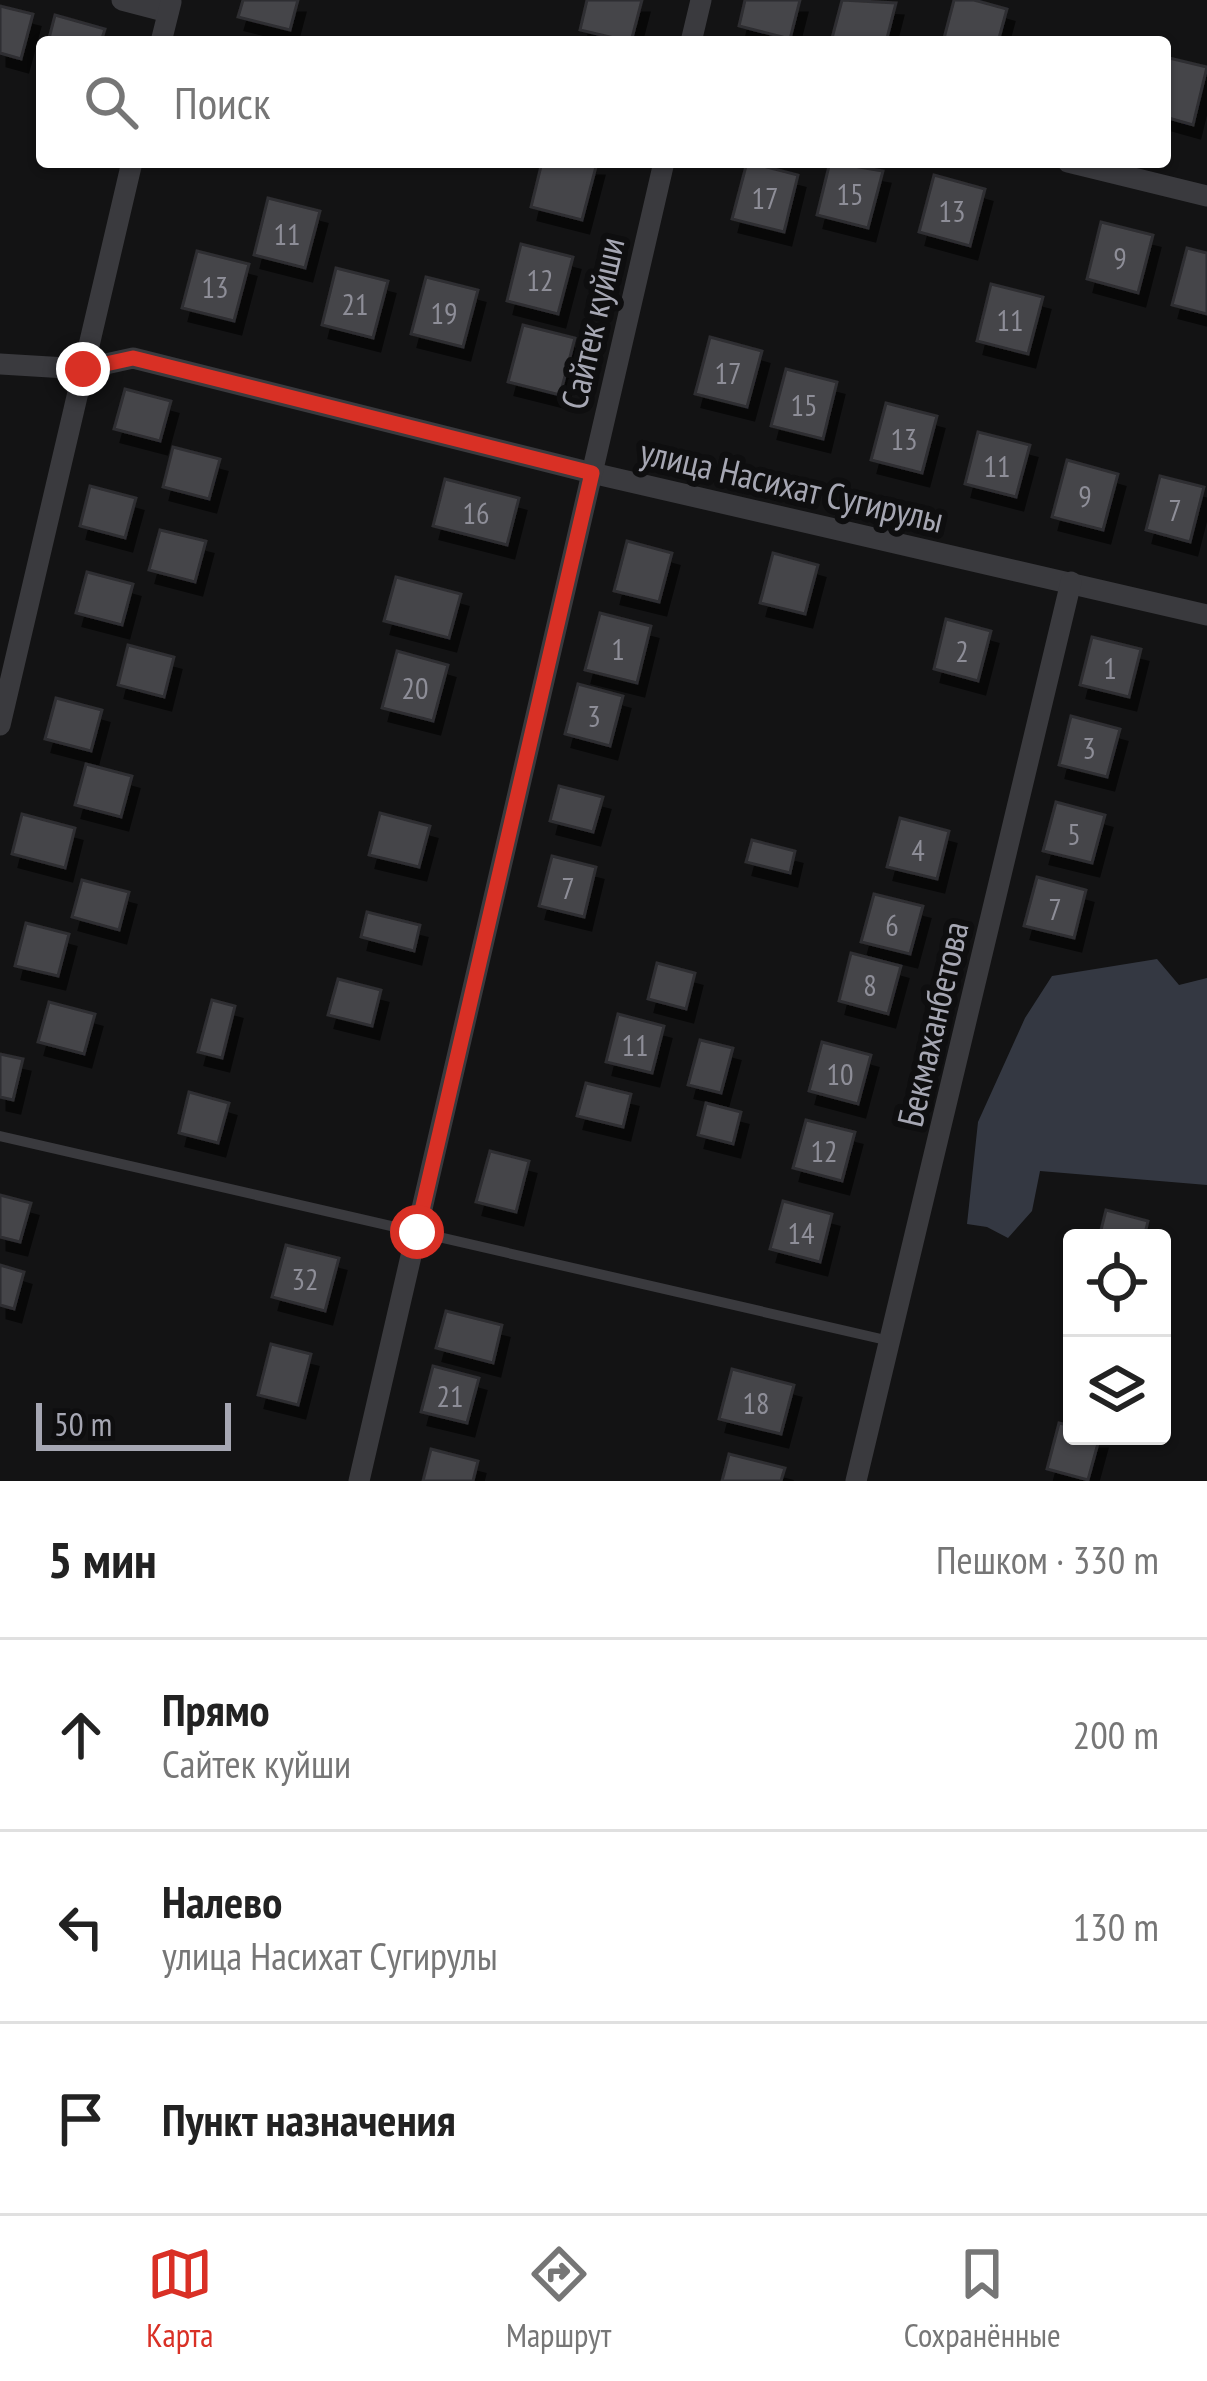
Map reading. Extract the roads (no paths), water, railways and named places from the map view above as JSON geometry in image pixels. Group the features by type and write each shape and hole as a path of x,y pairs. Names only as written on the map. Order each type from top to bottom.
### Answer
{"street":[{"path":"122,0 170,6 162,36"},
{"path":"692,36 701,0"},
{"path":"0,725 131,168"},
{"name":"Сайтек куйши","path":"359,1481 663,168"},
{"path":"1092,168 1207,196"},
{"name":"улица Насихат Сугирулы","path":"0,364 83,369 133,358 592,473 1207,615"},
{"name":"Бекмаханбетова","path":"856,1481 1071,582"}],"lane":[{"path":"0,1136 890,1341"}]}
